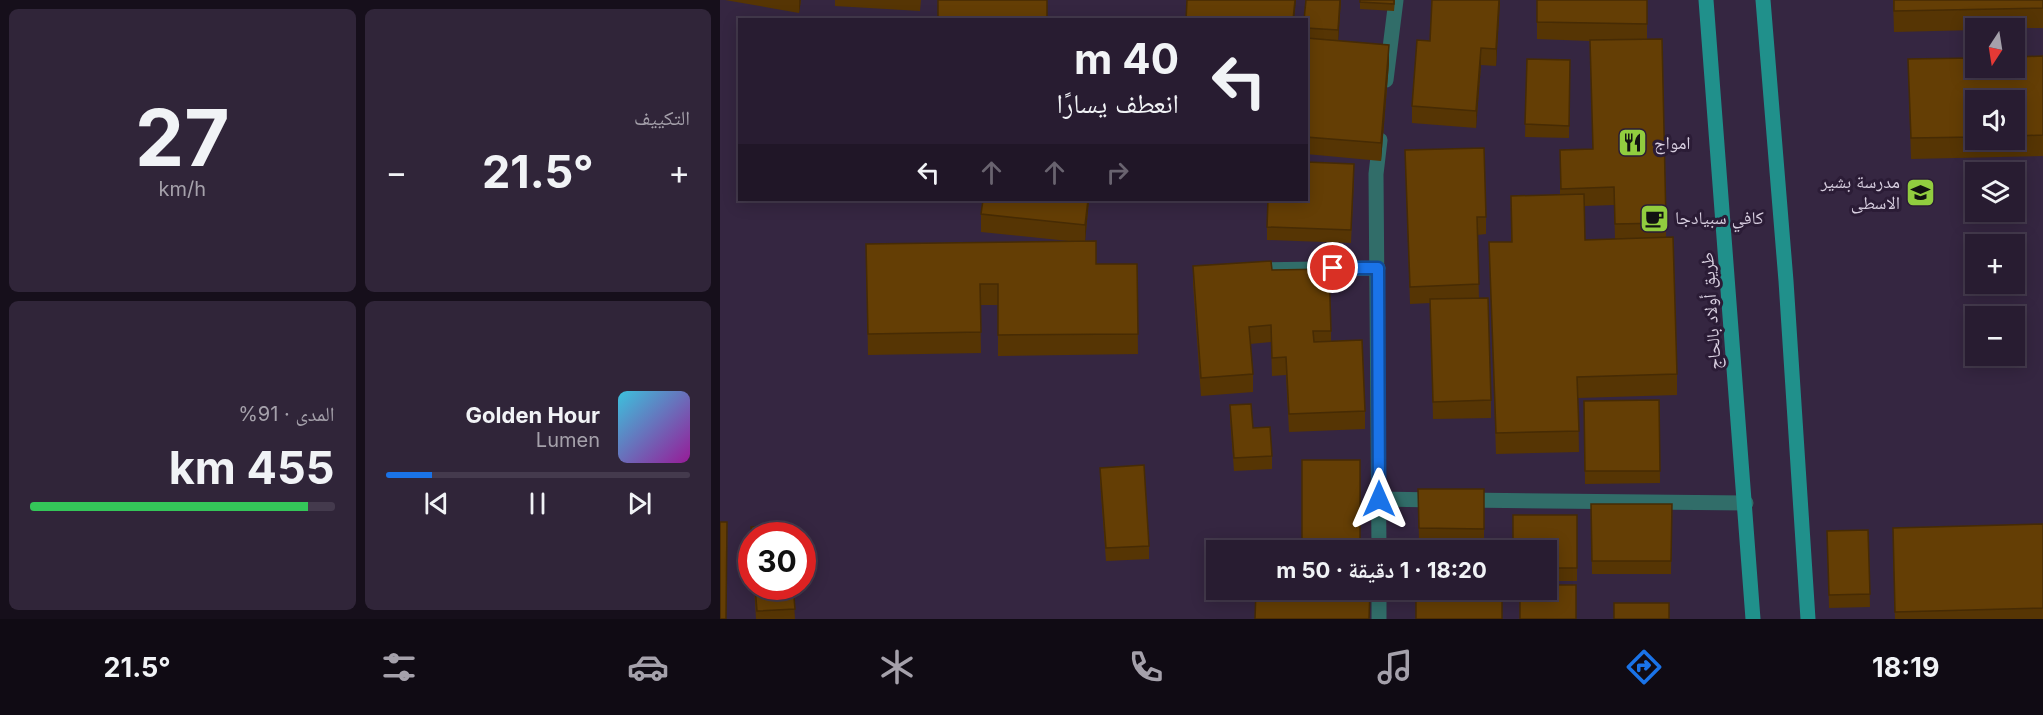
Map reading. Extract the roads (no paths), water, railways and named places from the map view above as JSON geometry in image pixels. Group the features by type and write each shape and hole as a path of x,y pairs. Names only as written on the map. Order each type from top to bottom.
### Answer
{"main road":[{"name":"طريق أولاد بالحاج","path":"1706,0 1746,503 1753,619"},
{"path":"1763,0 1786,281 1808,619"}],"street":[{"path":"1385,95 1396,0"},
{"path":"1379,540 1376,174 1381,129"},
{"path":"1235,270 1378,268"},
{"path":"1379,499 1746,503"},
{"path":"1379,600 1379,619"}],"place":[{"name":"امواج","path":"1633,143"},
{"name":"مدرسة بشير الاسطى","path":"1921,192"},
{"name":"كافي سبيادجا","path":"1654,218"}]}
